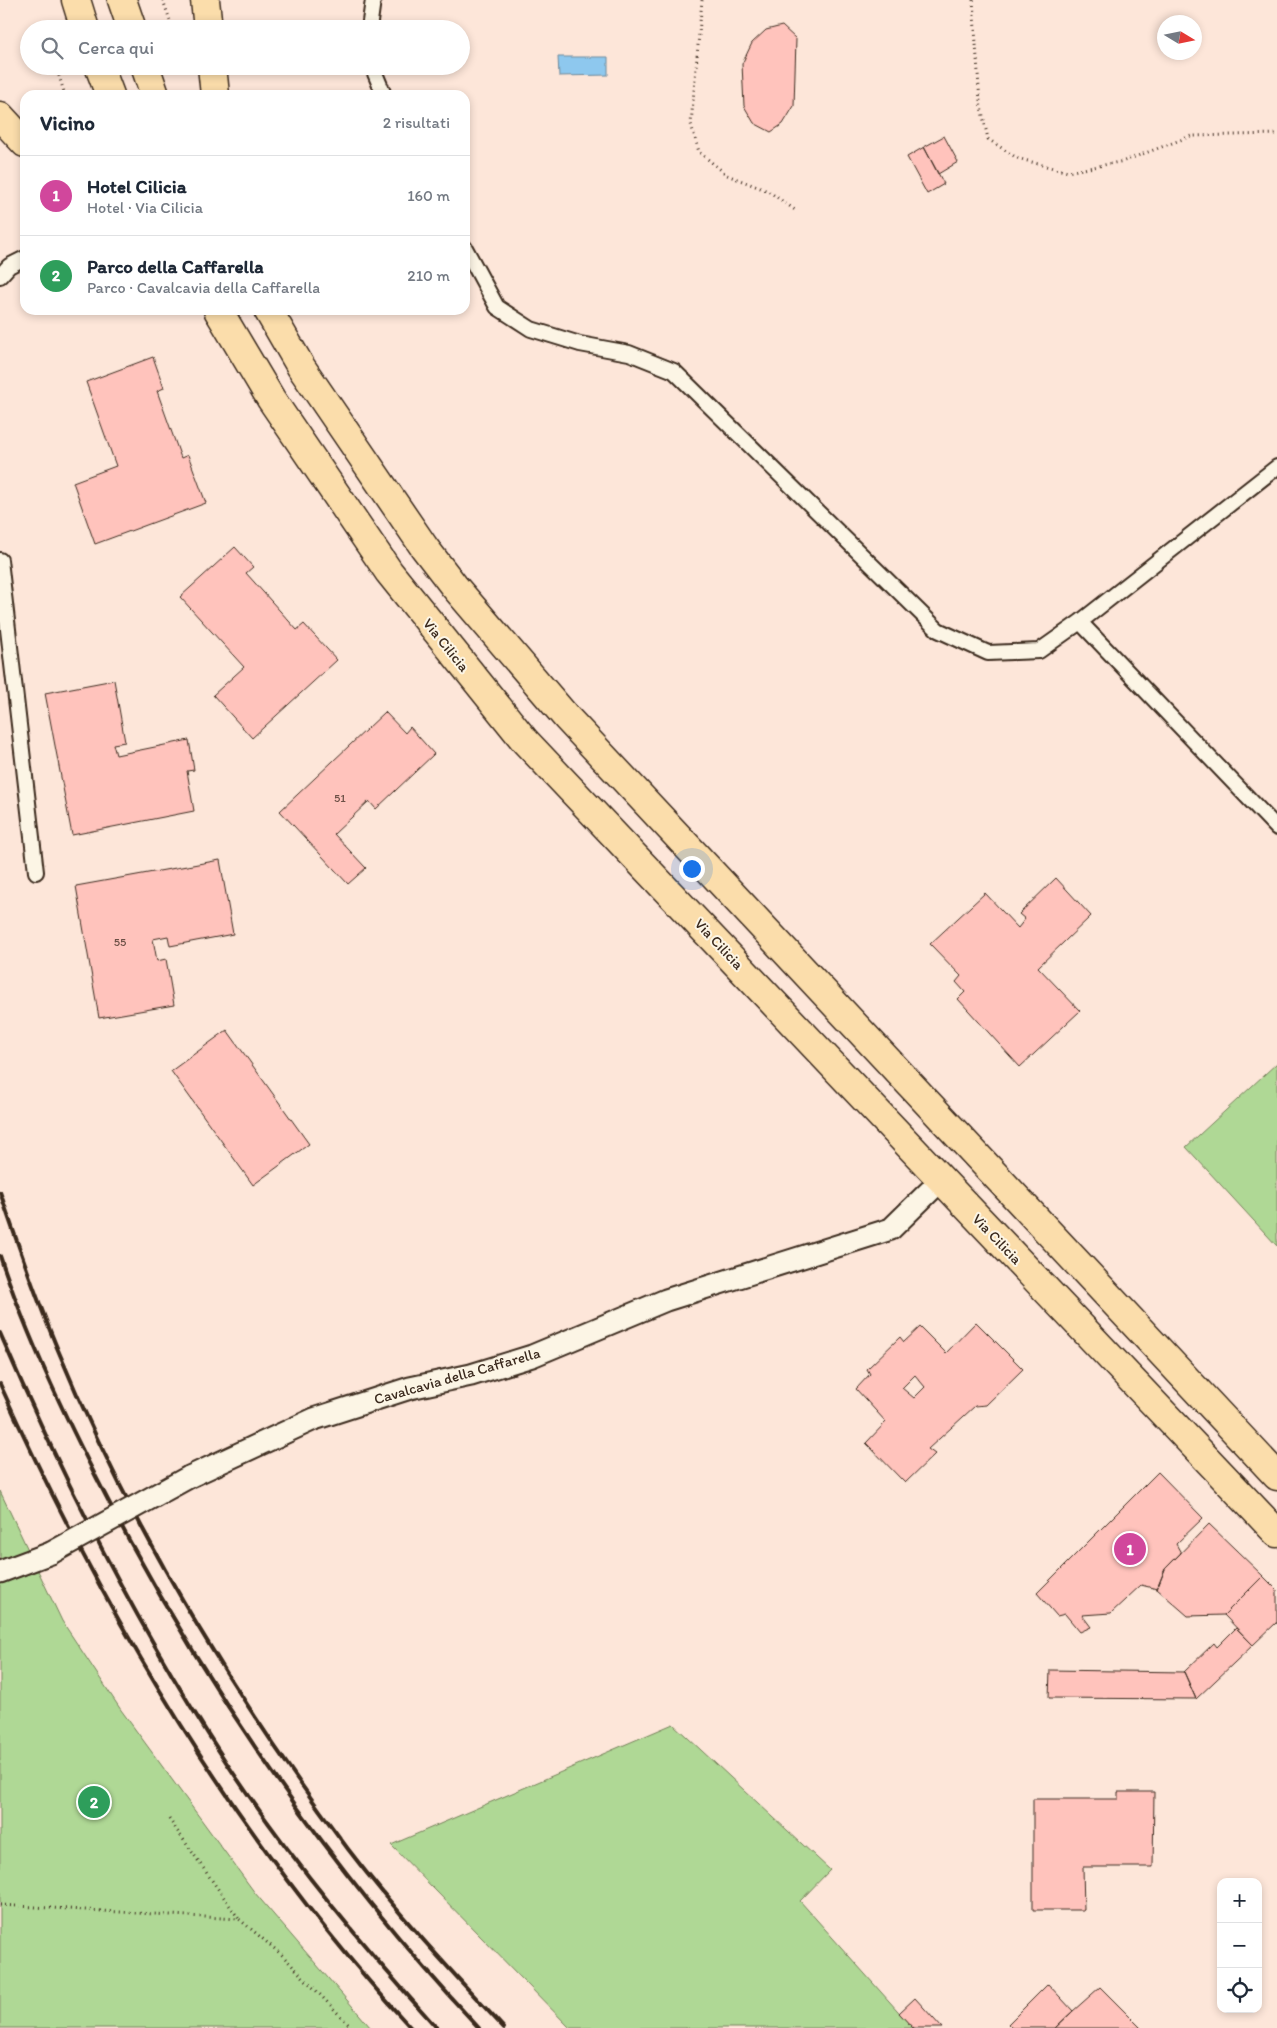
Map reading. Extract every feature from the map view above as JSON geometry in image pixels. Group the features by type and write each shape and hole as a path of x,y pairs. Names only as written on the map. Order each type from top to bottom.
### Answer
{"main road":[{"path":"76,0 82,20"},
{"path":"122,0 129,20"},
{"path":"205,0 207,20"},
{"path":"102,75 108,90"},
{"path":"147,75 153,90"},
{"path":"213,75 214,90"},
{"path":"0,116 20,138"},
{"name":"Via Cilicia","path":"221,315 271,399 389,572 525,742 632,852 941,1180 1277,1532"},
{"path":"271,315 301,367 424,547 454,586 567,718 1277,1476"}],"street":[{"name":"Cavalcavia della Caffarella","path":"0,1572 51,1553 189,1478 314,1419 410,1388 471,1375 532,1356 666,1300 891,1229 941,1180"}],"lane":[{"path":"370,20 373,0"},
{"path":"376,75 382,90"},
{"path":"470,257 497,307 531,329 580,344 629,353 674,371 938,630 988,653 1039,651 1080,622 1277,467"},
{"path":"0,276 9,266 20,260"},
{"path":"0,560 36,872"},
{"path":"1080,622 1277,828"}],"path":[{"path":"163,0 170,20"},
{"path":"702,0 691,124 699,152 727,175 768,191 795,210"},
{"path":"973,0 980,102 988,139 1017,158 1068,172 1124,161 1191,136 1277,134"},
{"path":"58,75 63,90"},
{"path":"169,1819 239,1919 282,1955 352,2028"},
{"path":"0,1905 239,1919"}],"green space":[{"path":"1277,1063 1277,1246 1186,1147"},
{"path":"0,1491 62,1621 121,1710 255,1893 371,2028 0,2028"},
{"path":"673,1724 830,1870 800,1901 913,2028 570,2028 391,1845"}],"water":[{"path":"558,57 608,57 608,75 559,76"}],"building":[{"path":"782,26 796,39 794,106 783,124 771,132 754,123 744,106 742,64 752,43 766,30"},
{"path":"944,136 958,162 938,174 924,147"},
{"path":"924,147 944,184 927,194 907,157"},
{"path":"153,357 164,388 157,391 181,458 188,455 206,503 95,544 73,482 116,466 86,382"},
{"path":"235,547 253,567 246,573 297,630 304,624 337,660 252,738 213,695 244,667 180,597"},
{"path":"114,680 125,742 113,744 116,755 189,740 194,770 187,771 194,811 72,835 45,693"},
{"path":"385,712 405,733 410,727 434,754 376,809 369,801 334,834 366,868 348,884 280,811"},
{"path":"220,860 233,934 170,946 168,936 153,939 157,961 166,959 174,1005 99,1018 76,886"},
{"path":"1056,878 1091,916 1038,967 1080,1011 1020,1067 958,999 965,992 956,982 961,976 930,944 985,893 1018,928 1025,919 1019,914"},
{"path":"227,1030 309,1144 253,1185 171,1071"},
{"path":"976,1322 1023,1369 986,1405 975,1406 928,1449 935,1454 905,1483 866,1443 886,1422 856,1389 870,1374 867,1369 900,1337 904,1342 920,1327 946,1353","holes":["915,1375 925,1387 914,1398 902,1388"]},
{"path":"1158,1472 1203,1518 1176,1544 1181,1553 1165,1569 1157,1589 1141,1585 1111,1613 1082,1615 1091,1627 1080,1632 1065,1614 1057,1616 1037,1593"},
{"path":"1209,1524 1263,1576 1224,1615 1188,1616 1157,1589 1165,1569"},
{"path":"1263,1576 1277,1590 1277,1622 1253,1645 1224,1615"},
{"path":"1236,1628 1253,1645 1196,1699 1184,1672 1214,1643 1217,1647"},
{"path":"1050,1670 1184,1672 1196,1699 1049,1698"},
{"path":"1118,1792 1154,1792 1153,1867 1083,1867 1084,1910 1033,1910 1033,1799 1118,1799"},
{"path":"1048,1984 1073,2011 1055,2028 1012,2028 1008,2024"},
{"path":"1100,1987 1141,2028 1055,2028 1073,2011"},
{"path":"915,1998 942,2028 913,2028 899,2013"}],"railway":[{"path":"0,1192 42,1311 87,1416 118,1481 187,1608 264,1731 348,1849 404,1918 504,2028"},
{"path":"0,1256 27,1329 93,1471 166,1606 205,1670 246,1733 333,1856 380,1915 479,2028"},
{"path":"0,1333 24,1389 76,1498 132,1606 193,1711 274,1831 326,1899 437,2028"},
{"path":"0,1384 84,1556 130,1641 180,1723 232,1803 288,1881 348,1956 411,2028"}],"place":[{"name":"Hotel Cilicia","path":"1130,1549"},
{"name":"Parco della Caffarella","path":"94,1802"}]}
